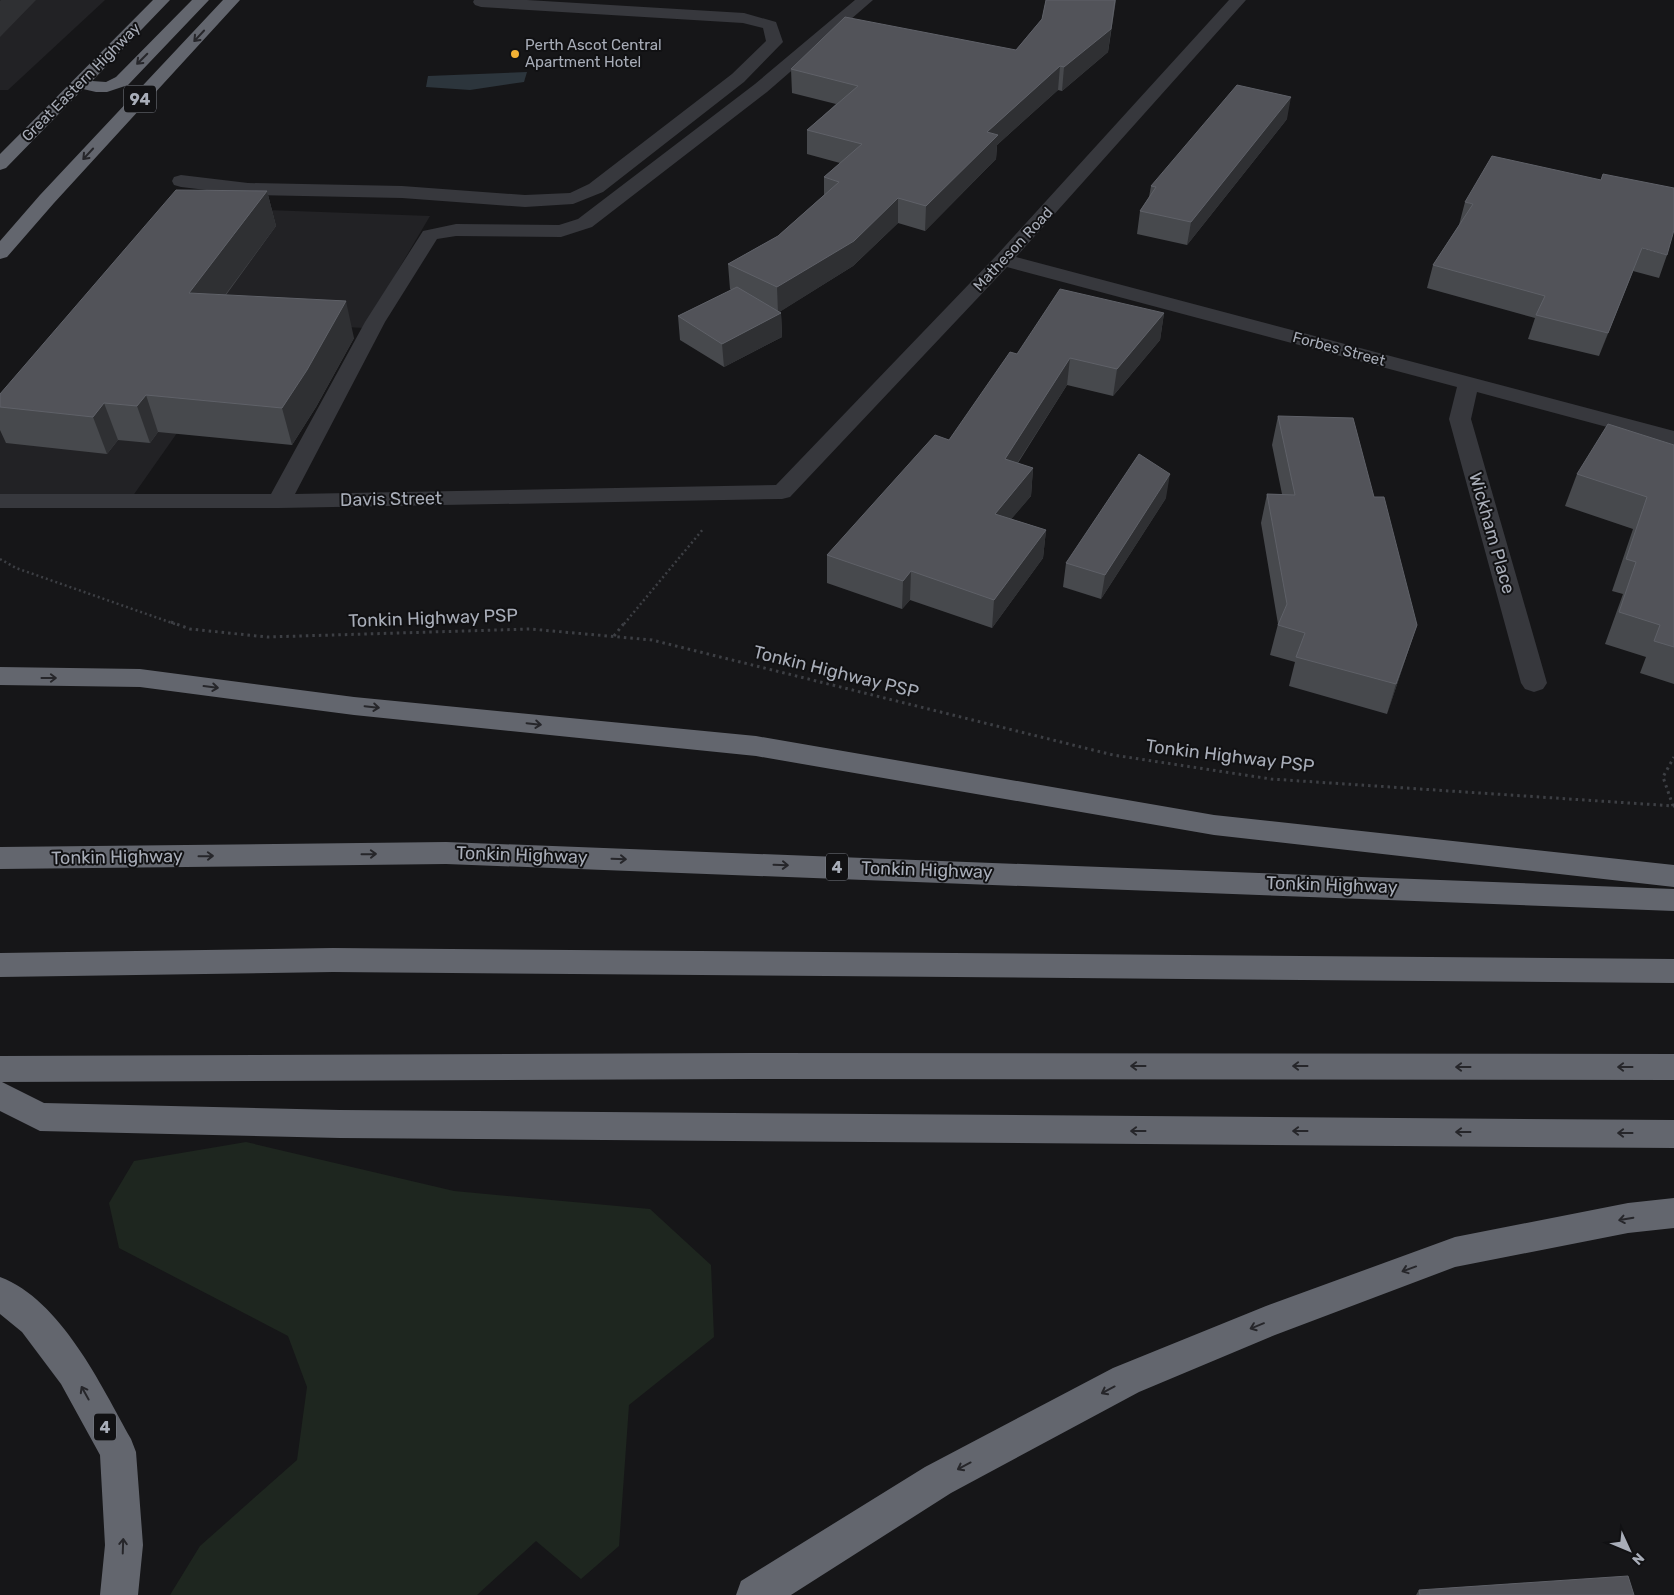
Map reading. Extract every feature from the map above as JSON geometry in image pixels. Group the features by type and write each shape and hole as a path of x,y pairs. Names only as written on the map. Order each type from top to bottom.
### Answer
{"highway":[{"name":"Great Eastern Highway","path":"0,164 162,0"},
{"name":"94","path":"81,82 87,86 99,88 122,81 201,0"},
{"name":"94","path":"0,253 47,199 232,0"},
{"path":"0,272 47,199"},
{"path":"0,676 140,678 354,706 756,746 1214,825 1674,876"},
{"name":"Tonkin Highway","path":"0,858 446,852 1674,900"},
{"path":"0,965 342,960 1674,971"},
{"path":"0,1069 732,1066 1674,1067"},
{"path":"0,1095 40,1117 60,1118 370,1124 1674,1134"},
{"path":"755,1595 938,1480 1126,1380 1266,1322 1455,1252 1628,1218 1674,1213"},
{"name":"4","path":"0,1293 34,1320 74,1372 118,1452 124,1545 119,1595"}],"street":[{"path":"279,501 375,322 430,235 456,230 562,231 585,223 761,88 866,0"},
{"name":"Matheson Road","path":"782,492 1003,260 1238,0"},
{"path":"180,181 248,189 402,192 525,201 573,198 596,188 738,78 775,42 770,25 744,18 480,2"},
{"name":"Forbes Street","path":"1003,260 1674,438"},
{"name":"Wickham Place","path":"1469,383 1460,419 1534,683"},
{"name":"Davis Street","path":"0,501 279,501 782,492"}],"path":[{"path":"614,637 734,492"},
{"name":"Tonkin Highway PSP","path":"0,559 16,568 190,630 267,638 530,628 652,640 1122,756 1271,779 1674,806"},
{"path":"1674,757 1663,777 1674,806"}],"shaded area":[{"path":"0,0 105,0 8,90 0,90"},
{"path":"527,72 524,82 470,90 426,87 428,76"},
{"path":"213,208 430,216 364,328 255,322 130,500 0,501 0,423"},
{"path":"246,1142 454,1191 650,1209 711,1265 714,1337 629,1405 619,1546 581,1579 536,1541 477,1595 170,1595 200,1546 297,1460 307,1387 288,1336 119,1248 109,1203 134,1161"}],"building":[{"path":"1046,0 1115,0 1111,29 1064,67 1060,66 987,132 998,135 926,206 898,198 854,241 777,287 728,264 778,236 839,182 824,177 862,144 807,130 858,86 791,69 845,17 1016,50 1042,19"},
{"path":"1237,85 1291,97 1191,222 1140,211 1156,187 1151,186"},
{"path":"1492,156 1601,180 1603,174 1674,188 1674,230 1667,255 1642,248 1608,333 1536,315 1545,296 1433,265 1473,204 1465,202"},
{"path":"176,190 267,191 189,293 346,301 307,370 282,408 146,395 137,406 104,403 93,417 0,407 0,394"},
{"path":"737,287 781,313 722,344 678,316"},
{"path":"1060,289 1164,313 1117,369 1070,358 1005,459 1033,468 995,514 1046,530 994,600 911,571 903,581 827,555 935,435 949,440 1010,352 1017,354"},
{"path":"1278,416 1353,418 1374,497 1384,497 1417,625 1396,684 1296,657 1305,633 1278,625 1287,604 1267,494 1295,495"},
{"path":"1608,424 1674,445 1674,647 1654,641 1660,625 1619,612 1636,562 1626,559 1647,497 1577,474"},
{"path":"1139,454 1170,474 1105,575 1066,563"},
{"path":"1628,1576 1634,1595 1420,1595 1419,1590"}],"place":[{"name":"Perth Ascot Central Apartment Hotel","path":"515,54"}]}
